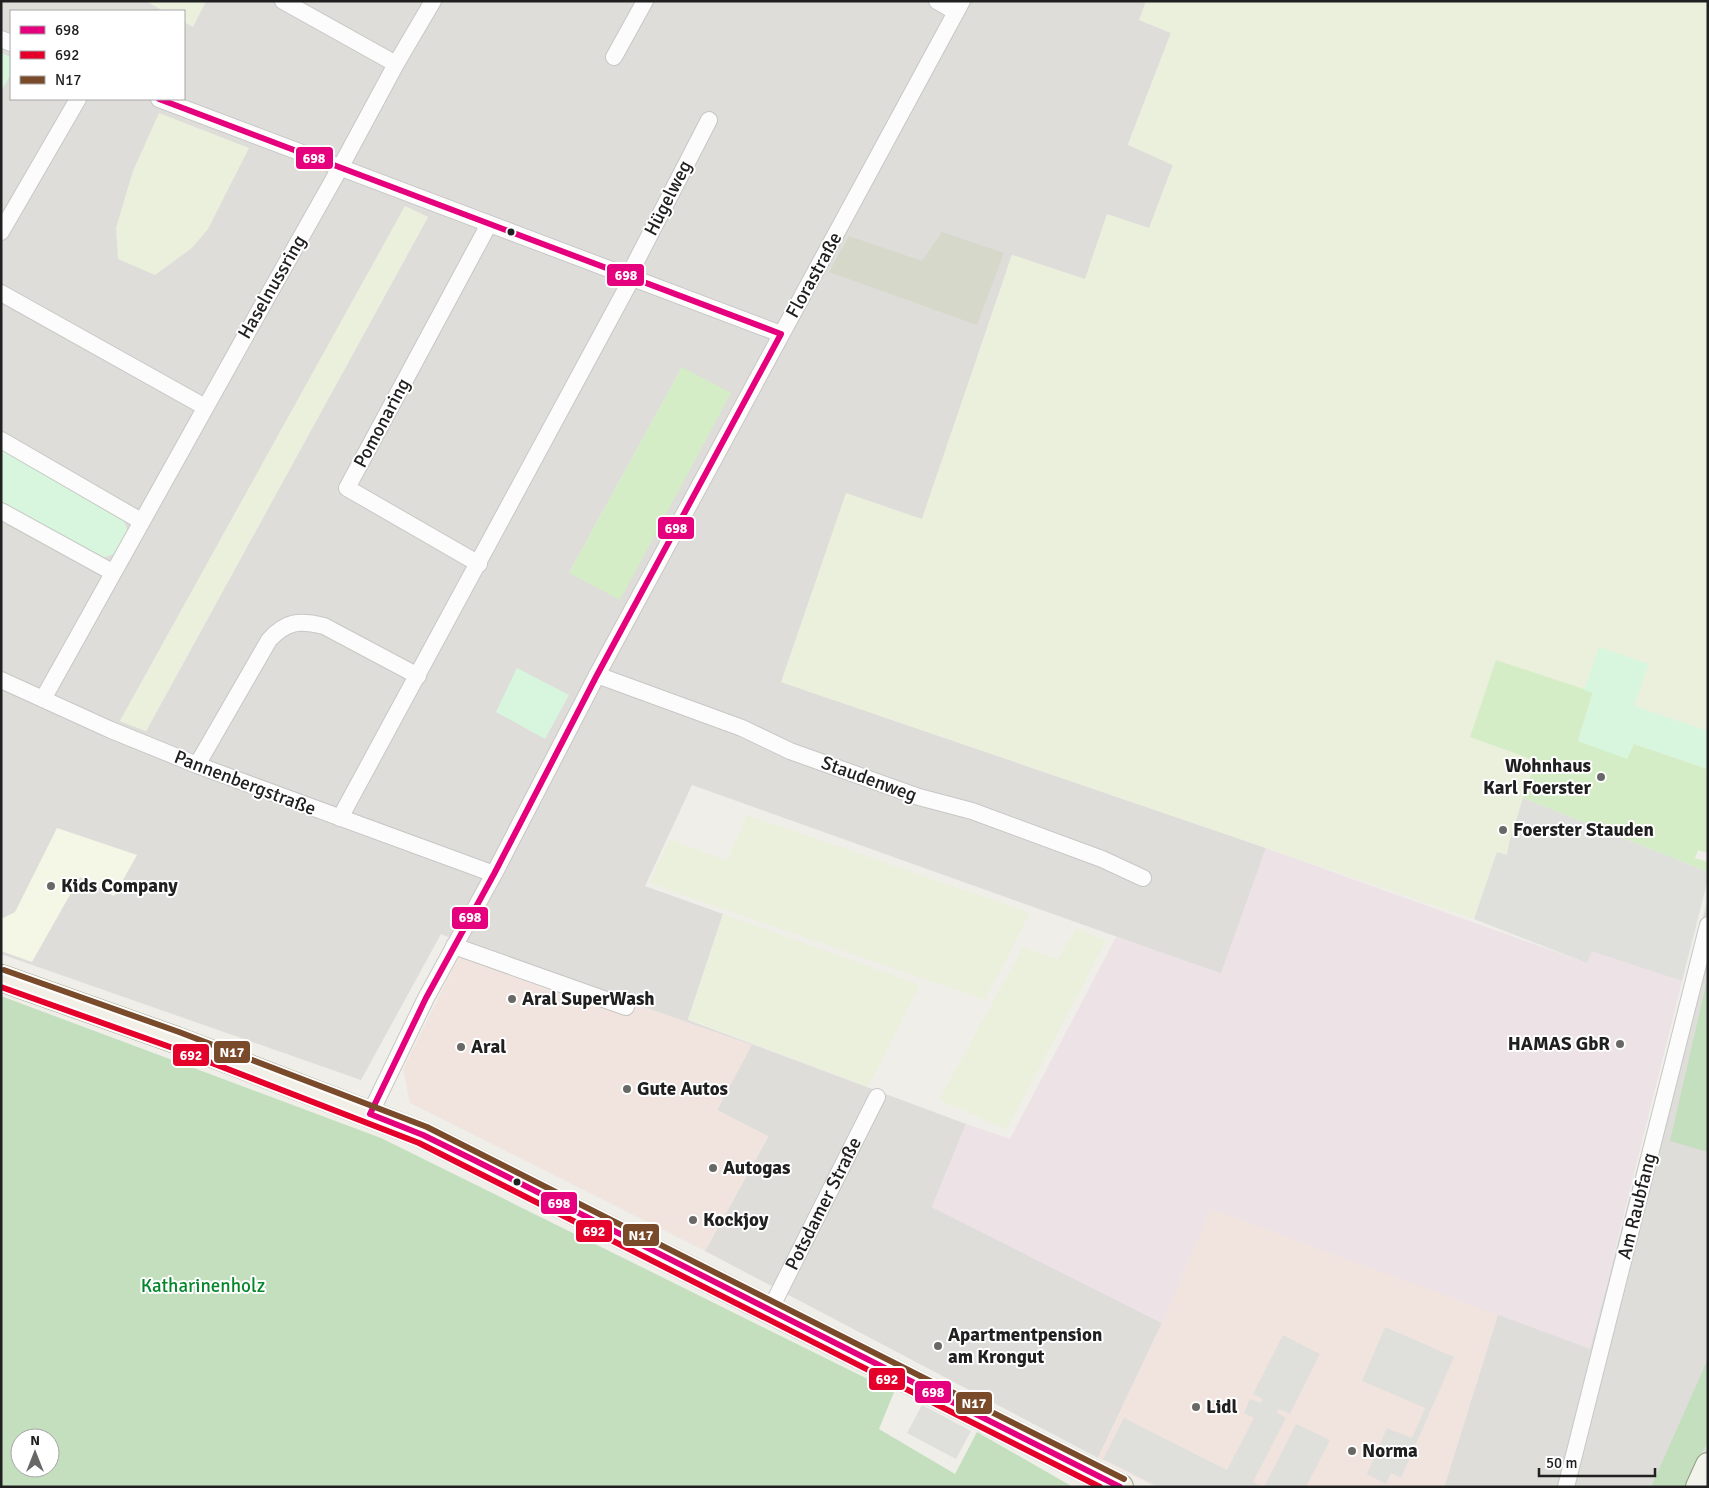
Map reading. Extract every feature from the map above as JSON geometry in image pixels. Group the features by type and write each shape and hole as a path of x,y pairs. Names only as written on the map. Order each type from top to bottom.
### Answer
{"main road":[{"path":"1,978 176,1040 423,1135 1120,1487"}],"street":[{"path":"283,1 396,64"},
{"name":"Haselnussring","path":"43,699 112,572 433,1"},
{"path":"614,57 645,1"},
{"path":"937,1 959,7"},
{"name":"Florastraße","path":"370,1114 426,998 494,874 597,675 959,7"},
{"path":"1,232 77,100"},
{"path":"162,100 781,334"},
{"name":"Hügelweg","path":"630,278 709,120"},
{"name":"Pomonaring","path":"479,564 347,488 489,224"},
{"path":"340,818 479,564 630,278"},
{"path":"1,293 205,407"},
{"path":"1,440 141,521"},
{"path":"1,511 112,572"},
{"path":"197,765 269,640 279,629 292,624 307,622 324,626 418,676"},
{"name":"Staudenweg","path":"597,675 742,728 777,746 919,798 972,812 1102,859 1143,878"},
{"name":"Pannenbergstraße","path":"1,680 197,765 494,874"},
{"name":"Am Raubfang","path":"1566,1487 1708,925"},
{"path":"454,946 626,1007"},
{"name":"Potsdamer Straße","path":"770,1310 877,1097"},
{"path":"1698,1487 1708,1465"}],"shaded area":[{"path":"1,1 146,1 162,10 10,10 10,100 185,100 185,22 193,26 206,1 1146,1 1140,20 1171,33 1128,144 1173,165 1149,229 1107,215 1085,280 1012,255 922,519 781,682 1266,848 1221,974 692,785 645,886 723,914 688,1020 966,1124 932,1207 1162,1323 1098,1458 705,1251 768,1137 717,1110 751,1045 441,934 361,1080 1,954","holes":["405,207 428,217 146,731 120,721","682,367 705,441 647,547 569,573"]},
{"path":"146,1 206,1 193,27 185,23 185,10 162,10"},
{"name":"Foerster Stauden","path":"1146,1 1708,1 1708,731 1634,706 1649,664 1599,647 1584,690 1536,761 1509,843 1507,856 1497,853 1474,919 781,682 846,493 922,519 1012,255 1085,279 1107,214 1149,228 1173,165 1128,145 1171,33 1139,20"},
{"path":"159,113 249,148 208,229 192,248 155,275 118,259 116,228 133,171"},
{"path":"405,206 428,217 146,731 120,721"},
{"path":"942,232 1004,253 977,325 829,272 849,236 922,261"},
{"path":"1523,798 1708,872 1708,879 1682,981 1592,951 1587,963 1474,919 1497,852 1507,855"},
{"path":"747,815 1030,913 985,1000 649,883 670,839 727,861"},
{"name":"Kids Company","path":"57,828 137,855 114,896 80,877 32,962 1,951 1,919 15,912"},
{"path":"1266,848 1587,963 1592,950 1682,981 1590,1349 1211,1209 1162,1323 932,1207 966,1124 1010,1139 1116,937 1221,973"},
{"path":"1708,898 1708,1487 1444,1487 1498,1314 1590,1348"},
{"path":"723,914 920,985 868,1087 688,1019"},
{"path":"1076,928 1106,941 1007,1129 939,1100 1023,947 1058,960"},
{"path":"465,944 752,1045 717,1110 768,1136 705,1251 410,1103 403,1069"},
{"path":"1211,1209 1498,1314 1444,1487 1156,1487 1098,1458 1162,1323"},
{"path":"1385,1327 1454,1357 1401,1478 1391,1473 1386,1484 1367,1474 1387,1428 1412,1438 1425,1408 1362,1381"},
{"path":"1283,1335 1320,1354 1290,1414 1279,1409 1276,1412 1286,1418 1253,1482 1261,1487 1159,1487 1103,1459 1124,1418 1227,1470 1254,1418 1244,1413 1250,1399 1261,1403 1263,1399 1253,1394"},
{"path":"922,1405 971,1431 956,1459 907,1433"},
{"path":"1296,1424 1330,1440 1306,1487 1264,1487"}],"green space":[{"path":"1,53 10,57 10,76 1,91"},
{"path":"682,367 731,393 620,600 569,573"},
{"path":"1,448 122,516 128,532 114,554 99,559 1,504"},
{"path":"1599,647 1649,664 1634,706 1708,731 1708,769 1634,744 1627,759 1578,741 1593,693 1584,690"},
{"path":"1496,660 1593,692 1578,741 1634,744 1708,769 1708,853 1698,850 1695,858 1708,862 1708,872 1523,798 1536,761 1470,737"},
{"path":"517,668 569,695 545,739 496,712"},
{"path":"1708,976 1708,1152 1670,1141"},
{"name":"Katharinenholz","path":"1,996 381,1138 894,1392 879,1429 955,1474 977,1432 1073,1487 1,1487"},
{"path":"1708,1359 1708,1440 1688,1487 1651,1487"}],"transit line":[{"name":"698","path":"162,100 781,334"},
{"name":"698","path":"370,1114 426,998 494,874 597,675 781,334"},
{"name":"N17","path":"4,970 179,1032 427,1127 1124,1479"},
{"name":"692","path":"1,987 173,1048 419,1143 1100,1487"},
{"name":"698","path":"370,1114 423,1135 472,1159 1120,1487"}],"place":[{"name":"Wohnhaus Karl Foerster","path":"1601,777"},
{"name":"Foerster Stauden","path":"1503,830"},
{"name":"Kids Company","path":"51,886"},
{"name":"Aral SuperWash","path":"512,999"},
{"name":"HAMAS GbR","path":"1620,1044"},
{"name":"Aral","path":"461,1047"},
{"name":"Gute Autos","path":"627,1089"},
{"name":"Autogas","path":"713,1168"},
{"name":"Kockjoy","path":"693,1220"},
{"name":"Apartmentpension am Krongut","path":"938,1346"},
{"name":"Lidl","path":"1196,1407"},
{"name":"Norma","path":"1352,1451"}]}
